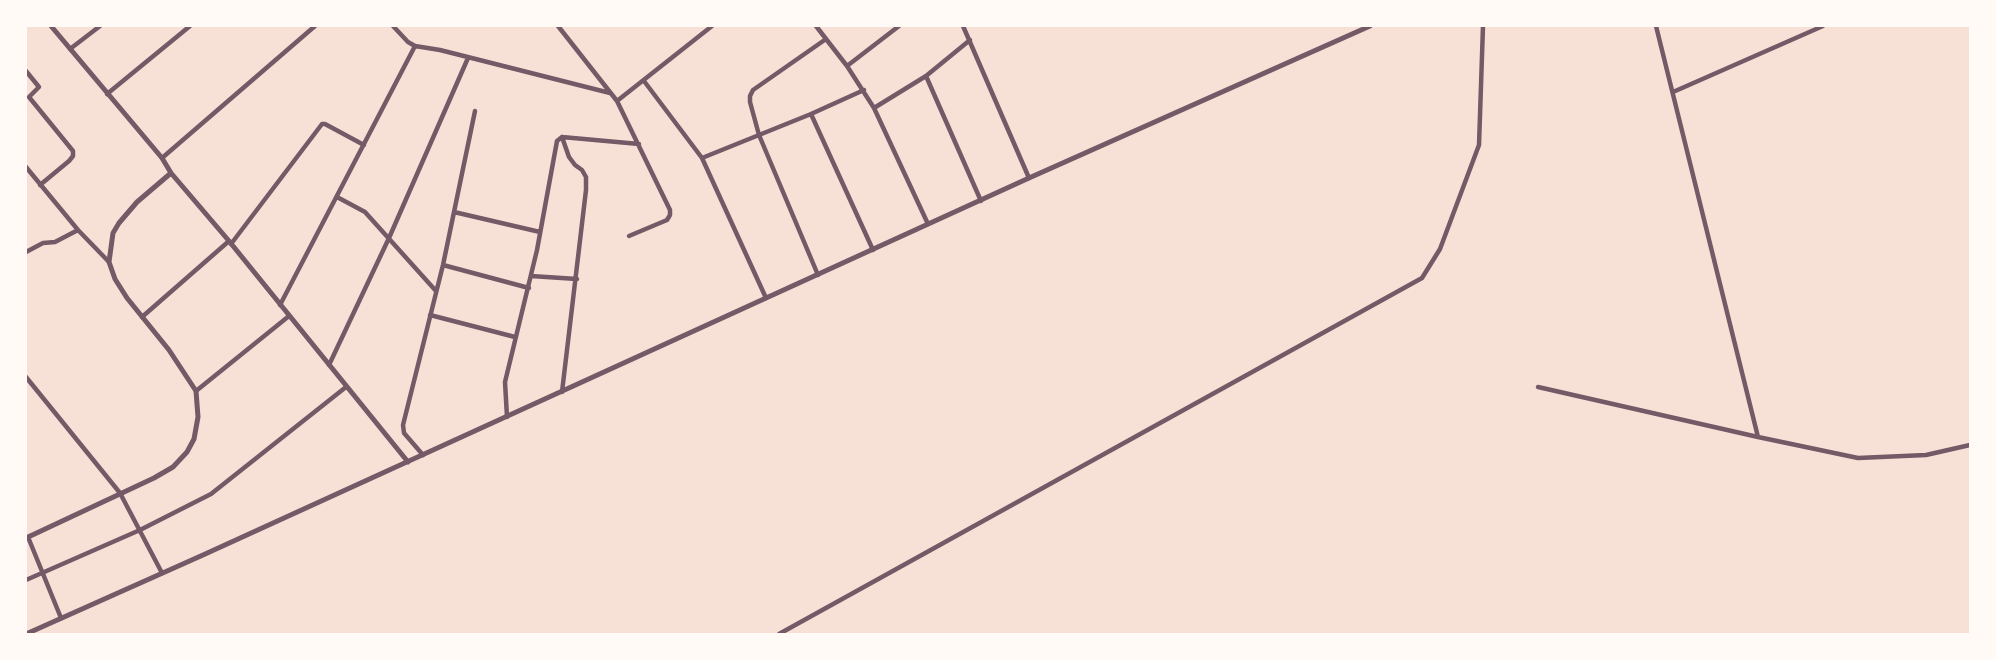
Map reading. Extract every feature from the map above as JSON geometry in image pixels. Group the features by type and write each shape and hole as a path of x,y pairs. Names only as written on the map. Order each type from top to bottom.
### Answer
{"street":[{"path":"51,26 162,158 171,173 408,462"},
{"path":"70,49 100,26"},
{"path":"107,94 190,26"},
{"path":"162,158 315,26"},
{"path":"396,26 408,42 415,46 440,50 610,93"},
{"path":"558,26 617,101 670,210 667,220 629,236"},
{"path":"617,101 712,26"},
{"path":"816,26 864,90 928,224"},
{"path":"847,66 899,26"},
{"path":"963,26 1029,178"},
{"path":"26,634 1362,27 1370,26"},
{"path":"779,634 1422,278 1440,249 1479,145 1483,26"},
{"path":"1656,26 1758,437"},
{"path":"1673,92 1823,26"},
{"path":"818,275 759,135 750,96 753,90 826,39"},
{"path":"874,108 926,76 970,40"},
{"path":"280,305 415,46"},
{"path":"329,365 468,58"},
{"path":"26,70 39,87 29,97 73,151 74,156 40,185"},
{"path":"926,76 981,201"},
{"path":"644,81 702,158 766,298"},
{"path":"702,158 864,90"},
{"path":"423,455 404,433 403,425 443,265 475,111"},
{"path":"811,114 873,250"},
{"path":"142,317 230,243 322,124 364,145"},
{"path":"507,417 506,382 515,337 529,288 557,141 562,137 639,144"},
{"path":"562,137 569,157 586,177 577,279 562,392"},
{"path":"26,167 78,230 109,262"},
{"path":"61,618 26,537 173,467 187,452 194,439 198,417 196,391 169,350 121,289 111,271 109,262 113,233 119,223 137,202 171,173"},
{"path":"337,196 365,212 436,291"},
{"path":"454,212 540,232"},
{"path":"26,252 44,243 55,242 78,230"},
{"path":"443,265 529,288"},
{"path":"531,276 577,279"},
{"path":"430,315 515,337"},
{"path":"196,391 289,316"},
{"path":"26,377 120,493 162,573"},
{"path":"26,580 140,530 212,494 346,387"},
{"path":"1538,387 1858,458 1926,455 1971,445"}]}
